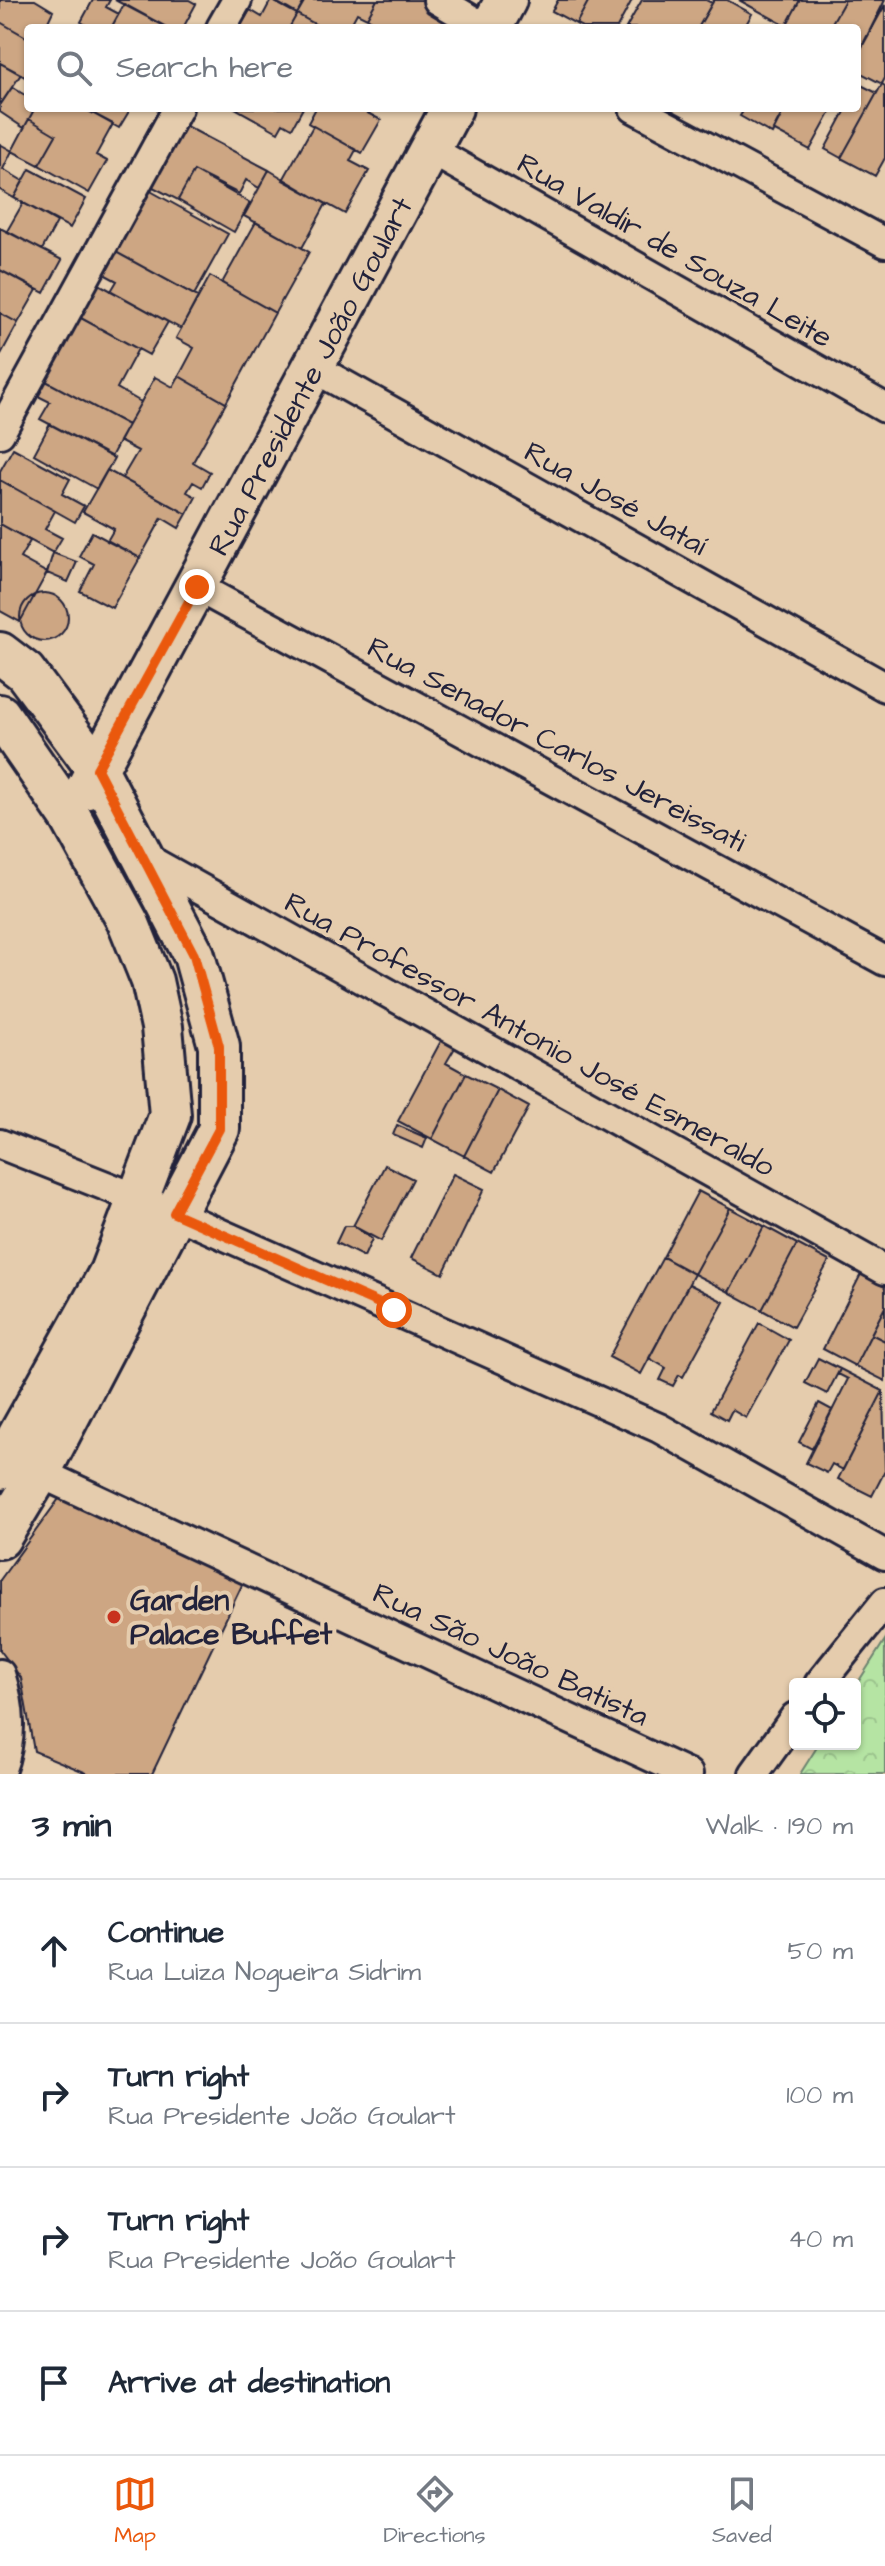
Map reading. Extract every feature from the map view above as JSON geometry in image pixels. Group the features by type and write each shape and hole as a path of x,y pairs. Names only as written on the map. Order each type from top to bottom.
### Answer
{"street":[{"path":"223,24 237,0"},
{"path":"438,0 481,24"},
{"path":"491,24 506,0"},
{"path":"0,433 176,112"},
{"name":"Rua Presidente João Goulart","path":"71,818 450,112"},
{"path":"641,112 885,243"},
{"name":"Rua Valdir de Souza Leite","path":"431,150 885,408"},
{"name":"Rua José Jataí","path":"314,368 885,687"},
{"name":"Rua Senador Carlos Jereissati","path":"197,587 885,961"},
{"path":"0,653 25,672 97,769 194,955 219,1046 219,1129 157,1206 110,1272 12,1464 0,1538"},
{"path":"0,715 71,818 129,924 152,981 162,1027 170,1115 157,1206"},
{"name":"Rua Professor Antonio José Esmeraldo","path":"142,856 885,1270"},
{"path":"0,1144 157,1206 659,1428 885,1555"},
{"name":"Rua São João Batista","path":"12,1464 688,1774"},
{"path":"824,1678 885,1602"},
{"path":"0,1674 10,1711 9,1748 0,1772"},
{"path":"754,1774 789,1725"}],"green space":[{"path":"885,1640 885,1774 800,1774 815,1750 861,1750 861,1678"}],"building":[{"path":"0,0 35,0 53,11 47,24 24,24 24,36 0,22"},
{"path":"93,0 110,0 106,7 119,14 113,24 81,22"},
{"path":"115,0 189,0 196,4 185,24 160,24"},
{"path":"271,0 297,14 291,24 242,24 250,10 262,17"},
{"path":"273,0 305,0 297,14"},
{"path":"305,0 377,0 367,18 357,13 351,24 315,24 297,14"},
{"path":"377,0 425,0 461,20 459,24 377,24 367,18"},
{"path":"558,0 589,0 576,24 552,11"},
{"path":"589,0 632,0 619,24 576,24"},
{"path":"642,0 706,0 712,3 700,24 628,24"},
{"path":"714,0 727,0 752,14 746,24 700,24"},
{"path":"739,0 800,0 787,24"},
{"path":"800,0 845,0 831,24 787,24"},
{"path":"845,0 885,0 861,48 861,24 831,24"},
{"path":"124,4 161,24 113,24"},
{"path":"885,5 885,78 882,84 861,73 861,49"},
{"path":"297,14 315,24 291,24"},
{"path":"0,22 24,36 24,76 0,63"},
{"path":"0,63 21,74 1,104 0,104"},
{"path":"882,84 885,86 885,158 875,176 841,158"},
{"path":"861,85 877,93 841,158 825,149 845,112 861,112"},
{"path":"12,87 24,94 24,112 33,112 24,128 0,112 0,105"},
{"path":"33,112 90,112 113,124 96,155 107,161 89,193 39,165 56,135 29,119"},
{"path":"90,112 129,112 119,128"},
{"path":"242,112 301,112 292,128 283,123 278,132"},
{"path":"314,112 366,112 381,120 362,153 308,123"},
{"path":"742,112 783,112 772,134 740,116"},
{"path":"783,112 831,112 810,150 773,130"},
{"path":"29,119 56,135 39,165 12,151"},
{"path":"184,125 269,170 259,188 246,180 239,194 194,171 178,200 151,186"},
{"path":"313,126 356,150 350,161 369,171 345,214 283,180"},
{"path":"0,144 12,151 3,169 23,181 14,198 0,190"},
{"path":"30,169 86,199 70,228 14,198"},
{"path":"269,170 326,204 302,248 244,216"},
{"path":"194,171 250,203 234,232 178,200"},
{"path":"145,188 228,234 194,295 114,251"},
{"path":"23,203 57,222 42,250 7,231"},
{"path":"256,222 309,252 275,313 222,283"},
{"path":"0,228 62,260 44,293 0,270"},
{"path":"114,251 198,297 181,329 111,291 117,281 102,273"},
{"path":"0,270 37,290 18,323 0,313"},
{"path":"210,276 275,313 226,403 179,376 194,348 176,338"},
{"path":"97,283 168,322 149,355 79,317"},
{"path":"0,313 18,323 0,356"},
{"path":"79,317 138,349 117,388 141,402 128,425 44,380"},
{"path":"179,376 226,403 193,462 210,472 202,487 193,482 187,492 196,497 187,514 122,478 138,451 119,441 155,377 173,387"},
{"path":"44,380 128,425 111,457 40,419 50,402 36,395"},
{"path":"50,424 114,458 97,489 34,454"},
{"path":"13,448 70,479 62,494 84,506 75,522 0,480 0,471"},
{"path":"107,470 187,514 179,528 162,518 140,558 107,541 114,529 83,512"},
{"path":"0,480 55,511 45,529 62,538 53,553 0,524"},
{"path":"0,524 30,541 20,558 47,573 20,622 0,611"},
{"path":"92,532 140,558 112,608 80,591 94,564 79,556"},
{"path":"53,553 77,562 68,582 47,573"},
{"path":"44,593 61,600 68,617 61,634 44,641 27,634 20,617 27,600"},
{"path":"442,1039 456,1046 446,1063 466,1074 432,1139 398,1121"},
{"path":"466,1074 498,1090 464,1156 432,1139"},
{"path":"498,1090 529,1107 494,1172 464,1156"},
{"path":"397,1125 427,1138 423,1148 393,1135"},
{"path":"385,1165 413,1179 381,1241 353,1226"},
{"path":"453,1174 484,1189 443,1274 411,1258"},
{"path":"698,1191 730,1208 694,1274 663,1257"},
{"path":"730,1208 764,1226 729,1292 694,1274"},
{"path":"344,1226 353,1226 372,1239 364,1257 336,1243"},
{"path":"764,1226 797,1244 762,1310 729,1292"},
{"path":"797,1244 829,1261 793,1327 762,1310"},
{"path":"663,1257 694,1274 641,1374 609,1357"},
{"path":"861,1274 885,1287 885,1307 855,1366 823,1349"},
{"path":"689,1284 724,1302 683,1377 679,1375 673,1386 660,1380 666,1368 649,1358"},
{"path":"885,1307 885,1341 871,1334"},
{"path":"759,1323 789,1340 746,1418 732,1410 727,1420 711,1411"},
{"path":"871,1334 885,1341 885,1381 855,1366"},
{"path":"818,1358 840,1369 827,1394 805,1383"},
{"path":"840,1369 883,1391 843,1470 832,1464 827,1473 806,1463 848,1379 838,1374"},
{"path":"883,1391 885,1471 872,1496 838,1479"},
{"path":"819,1403 832,1410 812,1449 799,1442"},
{"name":"Garden Palace Buffet","path":"61,1496 243,1583 152,1774 89,1774 34,1751 21,1678 0,1650 0,1580"}],"place":[{"name":"Garden Palace Buffet","path":"114,1617"}],"route":[{"path":"197,587 97,769 194,955 219,1046 219,1129 174,1213 394,1310"}]}
